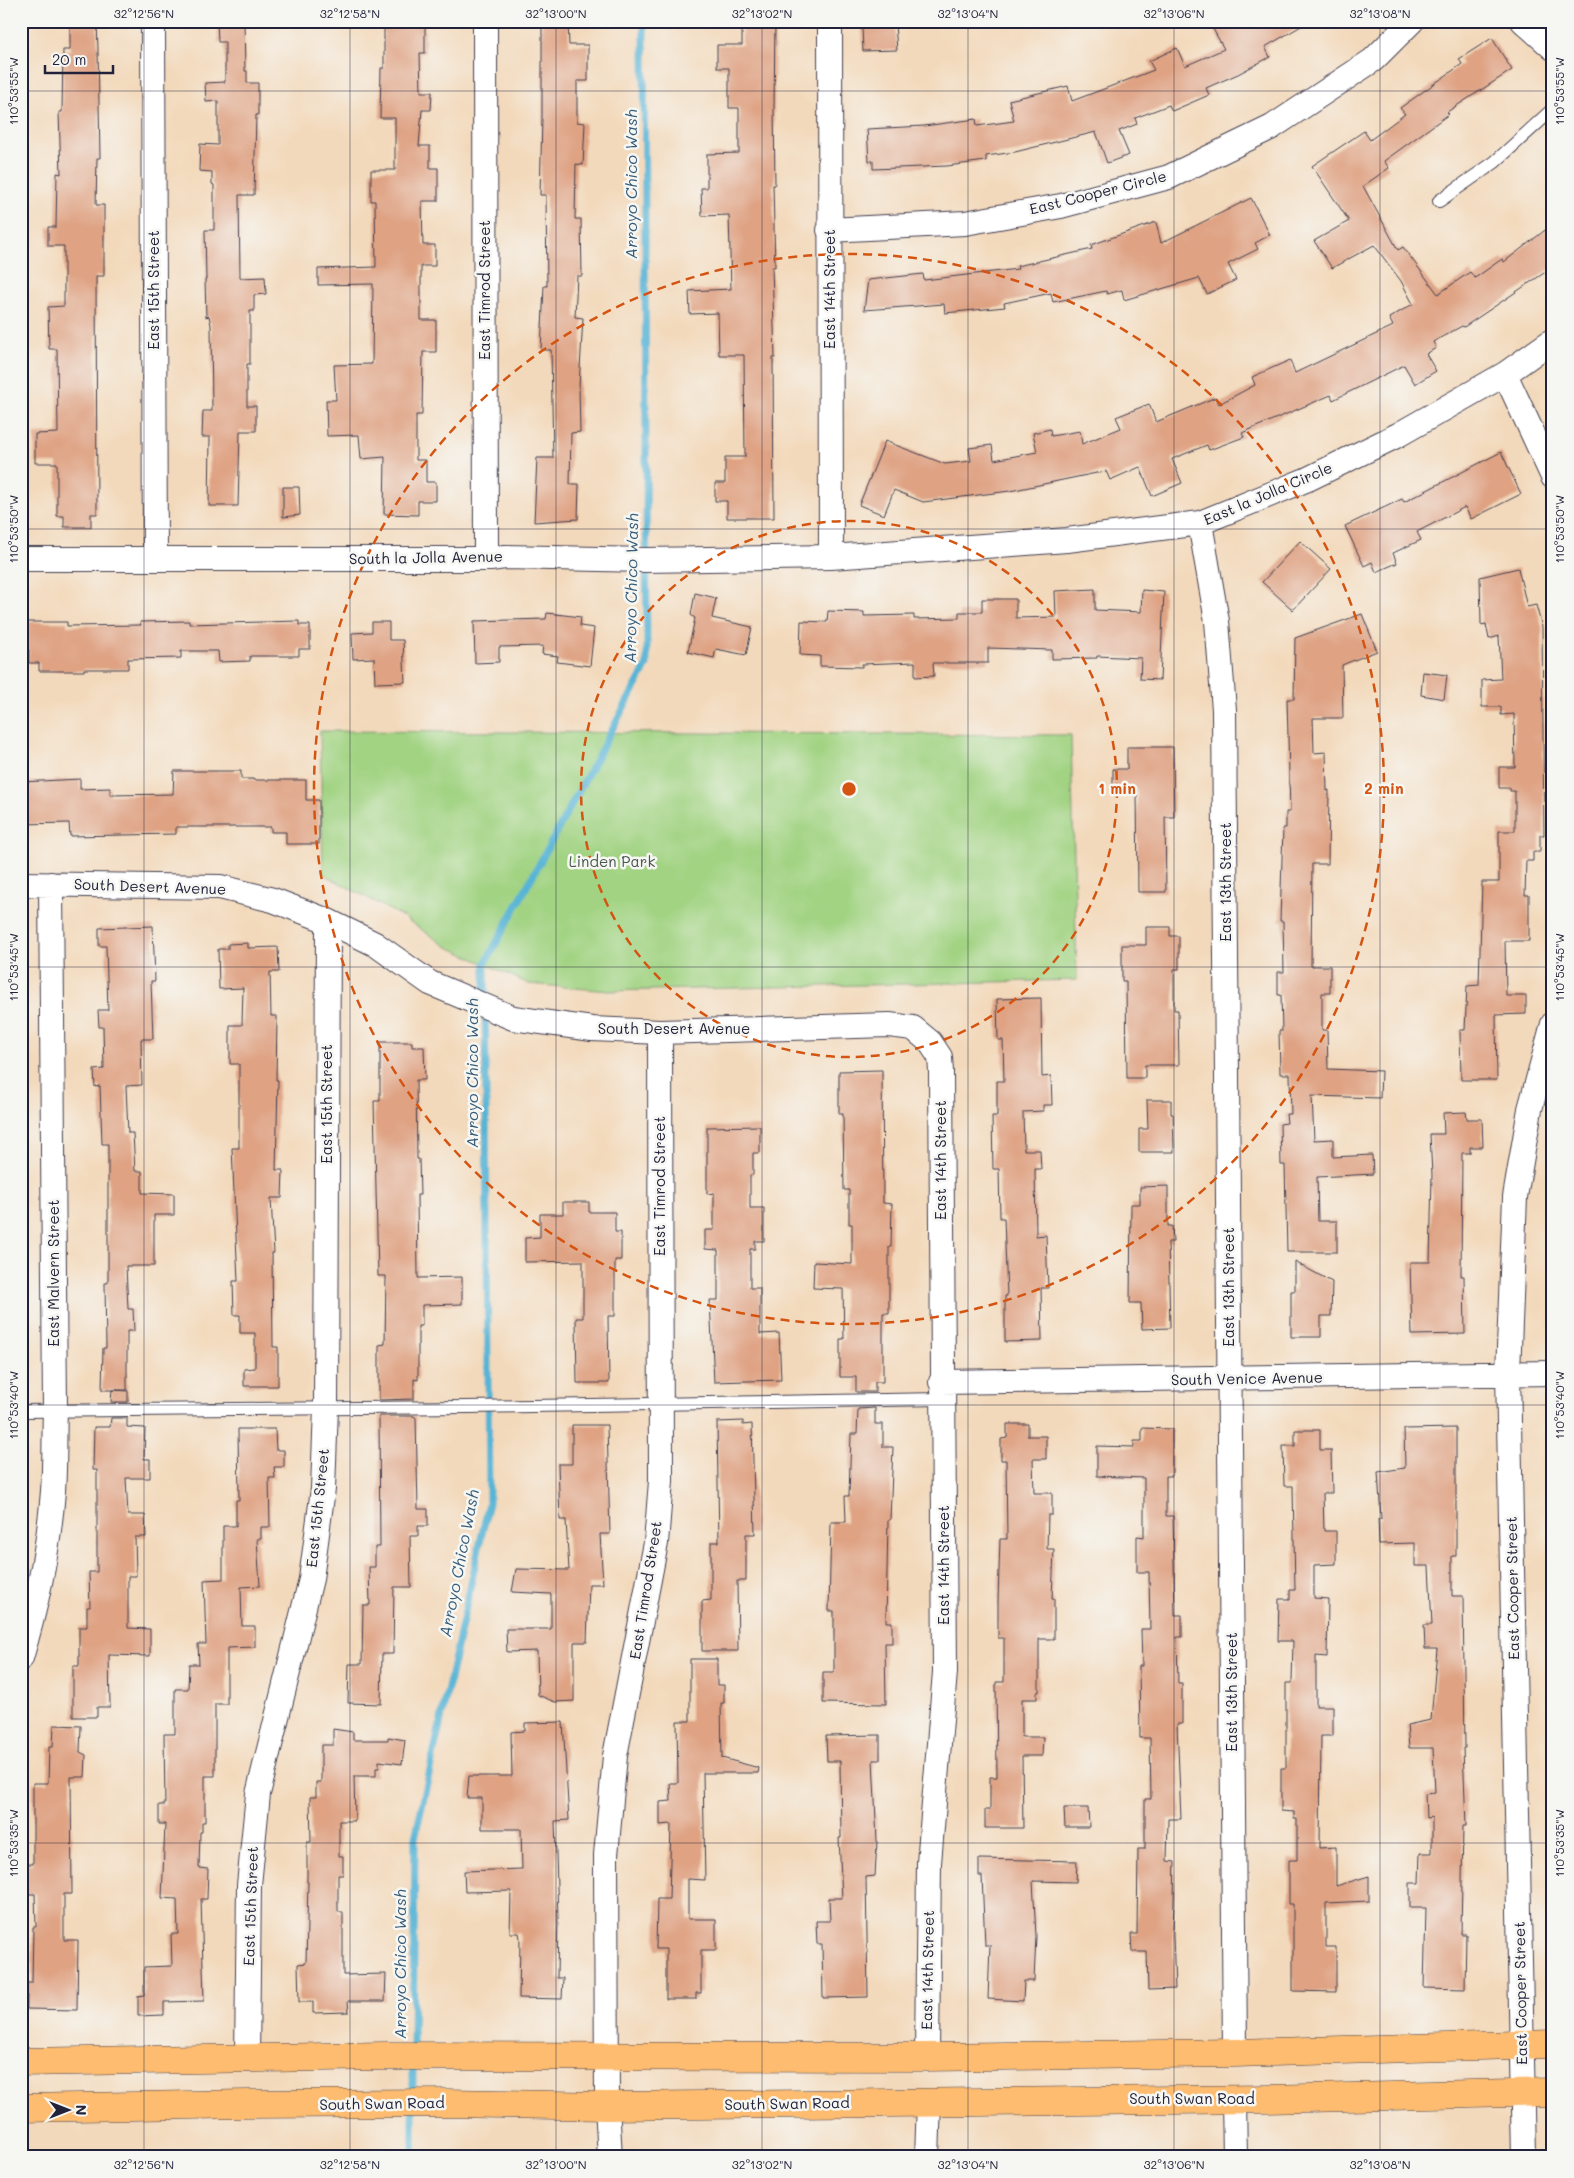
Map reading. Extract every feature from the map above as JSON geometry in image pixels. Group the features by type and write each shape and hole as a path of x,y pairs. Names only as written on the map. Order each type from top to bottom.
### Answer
{"main road":[{"path":"21,2062 385,2056 927,2058 1235,2053 1553,2044"},
{"name":"South Swan Road","path":"21,2108 447,2103 608,2106 1234,2099 1553,2092"}],"street":[{"name":"East 15th Street","path":"153,21 155,559"},
{"name":"East Timrod Street","path":"485,21 486,559"},
{"name":"East 14th Street","path":"830,21 831,557"},
{"name":"East Cooper Circle","path":"829,230 965,223 1061,206 1169,177 1272,127 1373,60 1412,21"},
{"path":"1523,21 1553,48"},
{"name":"East la Jolla Circle","path":"831,557 1067,540 1200,523 1308,479 1382,443 1505,374 1553,340"},
{"path":"1505,374 1553,477"},
{"name":"East 13th Street","path":"1200,523 1217,621 1224,710 1235,2053"},
{"name":"South la Jolla Avenue","path":"21,559 486,559 505,557 646,560 831,557"},
{"name":"South Desert Avenue","path":"21,884 220,887 273,900 328,921 375,944 430,982 512,1018 592,1029 660,1032 889,1026 913,1028 930,1042 940,1057 940,1072"},
{"name":"East Malvern Street","path":"21,1658 36,1601 50,1525 53,1491 55,1410 51,884"},
{"name":"East 15th Street","path":"247,2059 249,1885 258,1794 311,1578 323,1489 326,1408 328,921"},
{"name":"East Cooper Street","path":"1524,2157 1508,1373 1515,1197 1530,1109 1553,1024"},
{"name":"East Timrod Street","path":"610,2157 606,1855 615,1756 656,1542 660,1481 660,1032"},
{"name":"East 14th Street","path":"927,2058 929,1863 945,1672 945,1557 941,1391 940,1072"},
{"name":"South Venice Avenue","path":"941,1391 1230,1380 1553,1373"},
{"path":"1234,2099 1236,2157"},
{"path":"927,2157 929,2102"}],"lane":[{"path":"1439,201 1495,162 1553,108"},
{"path":"21,1410 660,1404 941,1391"}],"shaded area":[{"path":"322,2156 322,2157 21,2157"}],"green space":[{"name":"Linden Park","path":"320,731 1071,735 1077,980 609,991 529,984 446,946 403,917 323,874"}],"building":[{"path":"70,21 97,21 100,158 97,158 96,205 104,205 104,276 96,276 97,514 91,514 91,527 64,527 64,516 57,516 57,463 35,463 35,434 58,433 57,349 49,349 48,307 64,306 64,246 48,246 48,227 56,227 57,173 61,174 59,112 62,112 63,50 70,50"},
{"path":"217,21 244,21 247,83 258,83 254,195 239,195 240,278 265,277 266,294 254,295 254,311 250,311 250,364 247,364 247,406 256,406 256,431 240,431 238,506 209,506 210,437 202,437 203,411 212,411 211,325 209,316 206,317 205,230 214,230 214,185 212,184 212,172 199,171 200,144 218,145 218,101 206,102 205,83 225,82 225,42 218,42"},
{"path":"384,21 425,21 425,53 420,53 421,92 432,92 431,110 422,110 419,146 430,146 430,168 438,168 438,201 422,201 423,245 435,245 435,266 421,266 421,320 436,320 436,352 423,352 422,415 416,415 416,460 426,460 426,482 436,482 436,501 418,501 418,515 384,514 385,457 361,459 359,435 327,436 326,400 336,400 334,365 372,364 373,284 318,285 318,269 376,267 375,201 371,201 371,170 395,170 395,118 380,118 381,68 384,68"},
{"path":"542,21 568,21 569,45 588,45 588,81 577,81 577,122 585,123 583,165 576,164 575,219 581,219 582,276 577,276 575,317 583,318 579,386 580,432 571,433 570,484 579,484 578,519 534,522 537,458 553,458 551,350 541,350 544,286 547,286 546,195 540,195"},
{"path":"742,21 775,21 775,185 773,185 775,267 772,267 775,358 773,358 774,518 727,518 727,501 715,501 715,483 725,483 725,457 745,457 744,355 719,355 718,313 690,314 689,291 731,289 729,215 702,216 701,188 707,188 707,154 739,153 739,108 729,108 729,68 717,68 717,45 742,45"},
{"path":"1224,21 1310,21 1265,47 1270,57 1206,88 1209,95 1172,111 1169,105 1135,118 1137,124 1119,131 1129,155 1107,163 1096,132 1015,152 986,156 986,161 947,166 873,169 873,161 869,161 867,129 924,126 976,119 977,126 1014,121 1009,100 1068,86 1072,101 1154,70 1149,61 1177,48 1185,66 1224,49 1212,27"},
{"path":"895,24 897,50 863,51 862,26"},
{"path":"1492,38 1512,70 1447,112 1449,114 1384,161 1389,168 1363,186 1398,250 1403,247 1438,294 1470,272 1475,278 1502,259 1504,262 1553,224 1553,267 1464,327 1462,326 1433,342 1436,348 1426,354 1436,371 1415,384 1404,365 1333,400 1331,395 1242,433 1244,437 1209,450 1207,445 1172,459 1182,483 1152,496 1140,467 1110,480 1106,471 1010,491 923,502 894,490 884,515 859,505 885,441 945,464 971,461 969,448 992,445 994,460 1037,452 1033,433 1050,429 1051,436 1080,431 1082,444 1121,428 1116,417 1149,404 1156,422 1216,397 1219,404 1255,385 1252,377 1290,360 1295,373 1393,326 1389,318 1413,304 1401,281 1374,245 1332,268 1314,241 1349,221 1312,166 1364,131 1370,140 1405,114 1400,108 1462,64 1459,59"},
{"path":"1251,198 1270,235 1255,243 1258,249 1228,264 1236,280 1207,294 1199,278 1124,300 1122,290 1107,294 1106,291 1053,302 1051,293 1004,303 1005,307 945,313 944,304 864,310 868,280 923,274 924,280 1018,269 1017,266 1092,249 1091,245 1156,222 1161,243"},
{"path":"1501,452 1521,494 1471,519 1465,507 1417,532 1421,540 1393,553 1397,563 1376,572 1372,562 1364,566 1345,526 1402,499 1404,502"},
{"path":"283,487 299,487 300,515 283,517"},
{"path":"1300,541 1331,569 1293,610 1262,582"},
{"path":"1518,568 1527,607 1536,605 1542,627 1544,835 1540,835 1540,852 1533,852 1533,861 1526,861 1525,895 1529,895 1529,941 1505,941 1506,996 1526,996 1526,1014 1496,1015 1497,1080 1461,1080 1460,1030 1465,1030 1467,986 1479,985 1482,882 1499,882 1499,831 1515,831 1515,791 1510,791 1510,788 1499,788 1499,767 1515,767 1514,714 1501,715 1501,707 1482,707 1482,680 1501,679 1499,636 1489,639 1486,624 1481,625 1480,577"},
{"path":"1095,589 1095,610 1141,612 1142,590 1164,592 1160,680 1140,679 1141,658 1097,656 1097,658 1052,659 1052,650 988,648 988,663 933,663 934,676 915,677 915,662 862,664 862,667 820,666 820,656 800,655 801,621 827,622 828,611 864,612 864,616 914,615 914,619 959,618 959,612 982,612 982,599 1016,599 1016,618 1056,617 1055,591"},
{"path":"695,593 716,598 712,618 752,627 746,655 716,649 714,658 688,652 695,618 691,615"},
{"path":"547,613 581,617 580,626 594,628 590,666 557,662 558,656 542,654 543,646 499,647 499,662 475,663 474,621 546,619"},
{"path":"1362,614 1377,651 1342,665 1343,718 1313,718 1314,753 1326,752 1327,791 1329,790 1328,864 1312,864 1311,966 1330,966 1330,993 1322,993 1322,1030 1327,1030 1328,1069 1381,1071 1380,1098 1312,1096 1314,1140 1333,1139 1333,1157 1372,1155 1373,1174 1317,1177 1318,1221 1337,1221 1337,1252 1287,1252 1285,1165 1281,1165 1280,1124 1287,1123 1286,1114 1291,1114 1290,1074 1280,1074 1279,1031 1282,1031 1281,995 1278,995 1278,972 1284,972 1283,921 1280,921 1283,828 1286,828 1286,812 1290,812 1287,699 1294,699 1295,638"},
{"path":"189,621 189,624 299,621 299,625 310,625 310,649 299,649 299,656 250,656 250,661 219,662 218,651 181,651 181,658 128,659 128,669 84,669 84,671 39,671 39,663 29,663 29,650 21,650 21,622 67,622 67,626 141,625 140,622"},
{"path":"372,622 389,622 389,640 403,640 405,682 375,683 374,658 353,659 352,633 372,632"},
{"path":"1423,672 1447,675 1444,699 1421,695"},
{"path":"1127,747 1173,747 1174,817 1165,817 1166,892 1138,892 1137,790 1113,790 1113,769 1127,769"},
{"path":"174,771 241,771 241,779 306,780 306,800 319,800 319,844 286,844 286,832 271,832 271,827 176,827 176,834 70,836 69,823 21,824 21,782 80,779 80,789 110,788 110,795 173,794"},
{"path":"153,926 155,981 151,981 153,1039 141,1039 142,1085 126,1086 128,1133 133,1133 135,1171 142,1171 142,1193 174,1194 174,1215 154,1215 154,1266 126,1266 128,1309 133,1309 134,1331 127,1331 127,1390 102,1390 103,1348 106,1348 105,1283 108,1283 108,1144 102,1144 100,1086 95,1087 94,1070 104,1069 103,1027 99,1027 98,1010 108,1010 106,946 99,946 99,928"},
{"path":"1146,927 1170,927 1170,936 1179,936 1179,969 1174,969 1174,1010 1178,1010 1179,1065 1145,1065 1145,1078 1127,1078 1126,981 1122,981 1122,945 1146,945"},
{"path":"248,943 248,948 278,947 279,972 270,972 271,1016 277,1016 276,1170 283,1170 282,1198 271,1198 274,1253 272,1253 273,1347 278,1347 278,1386 244,1386 244,1369 255,1368 255,1333 240,1333 240,1315 234,1315 233,1281 238,1281 232,1148 239,1148 239,1064 230,1064 230,1025 242,1025 243,988 219,989 218,949 228,949 228,944"},
{"path":"1041,998 1042,1077 1051,1076 1052,1105 1043,1105 1043,1111 1023,1112 1024,1150 1040,1150 1041,1169 1035,1169 1036,1236 1046,1235 1048,1288 1041,1288 1042,1341 1005,1342 1005,1296 1007,1296 1004,1218 1000,1218 999,1169 993,1169 992,1116 997,1116 997,1081 1004,1081 1003,1040 998,1040 997,999"},
{"path":"380,1042 412,1042 412,1047 424,1047 425,1080 416,1080 417,1159 419,1159 420,1195 417,1195 418,1278 462,1277 462,1304 422,1305 422,1326 418,1326 418,1380 414,1379 414,1399 379,1400 379,1345 385,1344 386,1276 378,1276 374,1101 380,1101"},
{"path":"882,1070 883,1203 892,1204 891,1247 889,1247 889,1313 883,1313 883,1382 875,1382 875,1392 856,1392 856,1377 840,1377 840,1339 844,1339 843,1289 813,1288 814,1262 852,1264 852,1224 849,1224 849,1190 844,1190 843,1114 839,1114 839,1071"},
{"path":"1147,1100 1171,1100 1174,1152 1139,1152 1139,1129 1148,1129"},
{"path":"1466,1112 1467,1119 1482,1119 1483,1147 1470,1147 1470,1153 1462,1153 1461,1276 1464,1276 1465,1334 1412,1335 1410,1262 1430,1262 1432,1175 1430,1134 1444,1134 1443,1113"},
{"path":"760,1126 760,1153 753,1153 753,1175 750,1175 750,1208 764,1208 764,1241 755,1241 755,1249 750,1249 750,1288 760,1288 760,1334 779,1333 781,1380 714,1382 710,1300 718,1300 718,1250 705,1249 705,1230 714,1230 714,1193 707,1194 707,1127"},
{"path":"1168,1186 1168,1226 1172,1226 1173,1242 1168,1242 1170,1328 1142,1329 1141,1303 1130,1303 1131,1204 1140,1204 1140,1187"},
{"path":"563,1202 589,1202 589,1212 615,1212 615,1232 621,1232 621,1260 615,1260 615,1316 608,1316 609,1383 577,1383 576,1318 583,1318 583,1261 525,1262 525,1238 540,1237 540,1214 563,1214"},
{"path":"1295,1262 1332,1282 1331,1316 1321,1316 1321,1337 1291,1337 1291,1291 1295,1291"},
{"path":"112,1390 128,1391 128,1402 111,1402"},
{"path":"875,1408 875,1424 883,1424 883,1447 893,1447 890,1520 888,1520 886,1622 892,1622 892,1643 885,1643 886,1704 823,1703 823,1672 834,1672 834,1611 829,1611 831,1522 846,1522 845,1496 849,1496 851,1434 857,1434 858,1409"},
{"path":"379,1416 414,1416 416,1418 418,1509 428,1509 428,1526 418,1526 418,1536 410,1536 411,1587 394,1587 393,1654 382,1654 381,1704 348,1703 349,1664 362,1664 363,1605 370,1605 369,1567 375,1567 375,1547 380,1547"},
{"path":"111,1418 127,1418 127,1427 145,1428 144,1459 150,1459 150,1478 126,1478 128,1515 145,1515 146,1537 135,1537 136,1576 128,1576 128,1628 150,1629 150,1656 109,1655 110,1707 97,1707 97,1717 73,1717 73,1666 79,1666 79,1627 87,1627 87,1607 90,1607 89,1572 97,1572 97,1470 93,1470 94,1427 110,1427"},
{"path":"743,1421 743,1425 752,1424 755,1534 746,1534 746,1581 737,1581 738,1651 702,1651 702,1601 711,1600 711,1542 719,1542 717,1422"},
{"path":"1007,1424 1028,1424 1028,1436 1046,1436 1046,1459 1033,1459 1034,1493 1052,1493 1052,1515 1048,1515 1047,1549 1054,1549 1052,1599 1054,1599 1054,1639 1039,1639 1039,1692 1037,1692 1037,1699 1022,1699 1022,1737 1043,1737 1042,1756 1022,1756 1023,1828 985,1828 985,1810 990,1810 990,1777 997,1777 996,1682 1004,1682 1004,1638 998,1638 998,1601 1000,1539 1007,1539 1006,1460 1001,1460 1001,1439 1007,1438"},
{"path":"572,1425 607,1425 610,1534 600,1534 603,1584 589,1584 587,1642 574,1642 574,1701 555,1702 538,1695 537,1651 507,1652 506,1629 551,1629 551,1594 512,1592 516,1569 569,1570 566,1520 560,1520 558,1464 572,1464"},
{"path":"1142,1428 1172,1429 1172,1476 1166,1476 1166,1516 1173,1516 1175,1615 1182,1615 1182,1637 1177,1637 1178,1684 1182,1684 1182,1724 1177,1724 1181,1819 1168,1819 1167,1861 1175,1862 1173,1934 1175,1989 1148,1990 1147,1952 1132,1952 1131,1934 1137,1934 1138,1849 1145,1849 1145,1799 1151,1799 1150,1738 1140,1738 1139,1666 1142,1666 1141,1629 1150,1629 1149,1572 1137,1572 1137,1536 1144,1537 1144,1478 1097,1476 1097,1446 1134,1447 1134,1441 1142,1441"},
{"path":"1456,1428 1456,1556 1452,1556 1452,1596 1463,1596 1465,1748 1463,1748 1466,1826 1463,1826 1461,1934 1466,1934 1465,1989 1424,1988 1426,1908 1410,1908 1410,1883 1419,1883 1420,1853 1432,1853 1432,1817 1426,1818 1425,1794 1435,1793 1433,1748 1409,1748 1407,1725 1431,1720 1437,1649 1425,1649 1424,1625 1432,1625 1429,1566 1415,1566 1415,1543 1379,1544 1378,1519 1381,1519 1378,1472 1405,1468 1404,1429"},
{"path":"238,1429 275,1429 276,1450 284,1450 284,1467 274,1467 275,1478 269,1478 270,1527 261,1527 261,1539 257,1539 260,1586 241,1587 242,1626 255,1626 255,1647 227,1648 227,1704 215,1704 215,1776 205,1776 205,1822 202,1822 202,1832 200,1832 199,1868 208,1869 207,1899 201,1899 204,2001 164,2002 164,2015 138,2016 138,1996 144,1995 144,1967 172,1966 171,1934 178,1934 177,1899 162,1898 165,1824 159,1824 159,1805 165,1805 164,1734 175,1734 175,1689 188,1689 189,1664 199,1664 198,1644 206,1644 204,1580 223,1579 223,1526 236,1526 236,1500 239,1500"},
{"path":"1295,1430 1320,1430 1320,1450 1331,1450 1332,1493 1323,1493 1324,1531 1336,1531 1336,1564 1314,1565 1314,1598 1328,1599 1327,1657 1316,1656 1316,1706 1333,1706 1333,1736 1321,1736 1320,1848 1336,1847 1336,1886 1369,1876 1369,1901 1326,1903 1326,1947 1336,1947 1336,1992 1293,1991 1293,1904 1289,1904 1289,1860 1297,1860 1297,1819 1294,1819 1294,1812 1281,1811 1281,1768 1286,1768 1286,1683 1292,1683 1293,1641 1278,1641 1279,1599 1290,1599 1290,1590 1295,1590 1293,1486 1284,1486 1283,1446 1295,1446"},
{"path":"690,1659 717,1659 717,1685 724,1685 724,1703 721,1703 722,1758 759,1768 758,1773 703,1773 705,1880 688,1879 688,1919 716,1919 716,1950 701,1950 701,1993 696,1993 696,1999 666,1999 666,1949 656,1949 657,1899 669,1899 671,1824 660,1825 660,1802 671,1801 670,1783 678,1783 677,1721 690,1721"},
{"path":"563,1722 569,1820 555,1821 558,1919 557,1978 563,1978 562,1999 519,1998 520,1939 519,1933 510,1933 511,1891 465,1892 464,1871 522,1869 521,1829 482,1829 482,1798 467,1798 469,1776 512,1776 511,1732 525,1731 525,1723"},
{"path":"54,1725 81,1726 80,1752 86,1755 85,1777 71,1777 72,1894 64,1894 64,1940 78,1940 77,2010 27,2009 27,1983 32,1983 33,1927 36,1927 35,1894 23,1894 23,1864 33,1864 33,1783 48,1783 49,1747 53,1747"},
{"path":"333,1729 353,1732 353,1740 388,1740 388,1737 405,1740 402,1764 379,1761 379,1768 376,1768 376,1776 354,1776 355,1821 339,1821 339,1856 343,1856 343,1875 338,1875 338,1912 343,1912 343,1975 386,1974 385,2001 348,2001 349,2012 313,2013 313,2002 299,2002 298,1964 306,1963 307,1842 311,1842 310,1797 316,1797 316,1782 321,1782 321,1745 333,1745"},
{"path":"880,1735 880,1760 873,1760 877,1841 875,1876 866,1877 868,1997 823,1998 822,1944 817,1944 816,1921 830,1921 829,1898 842,1898 839,1838 841,1838 840,1761 827,1761 826,1736"},
{"path":"1064,1808 1088,1808 1089,1827 1065,1827"},
{"path":"979,1859 1077,1861 1076,1882 1033,1881 1036,1936 1034,1981 1024,1981 1023,2001 988,1999 990,1945 985,1945 982,1876 979,1876"}],"waterway":[{"name":"Arroyo Chico Wash","path":"413,2051 415,1838 489,1502 485,964 647,665 644,21"},
{"name":"Arroyo Chico Wash","path":"413,2062 413,2099"},
{"name":"Arroyo Chico Wash","path":"413,2110 413,2157"}]}
